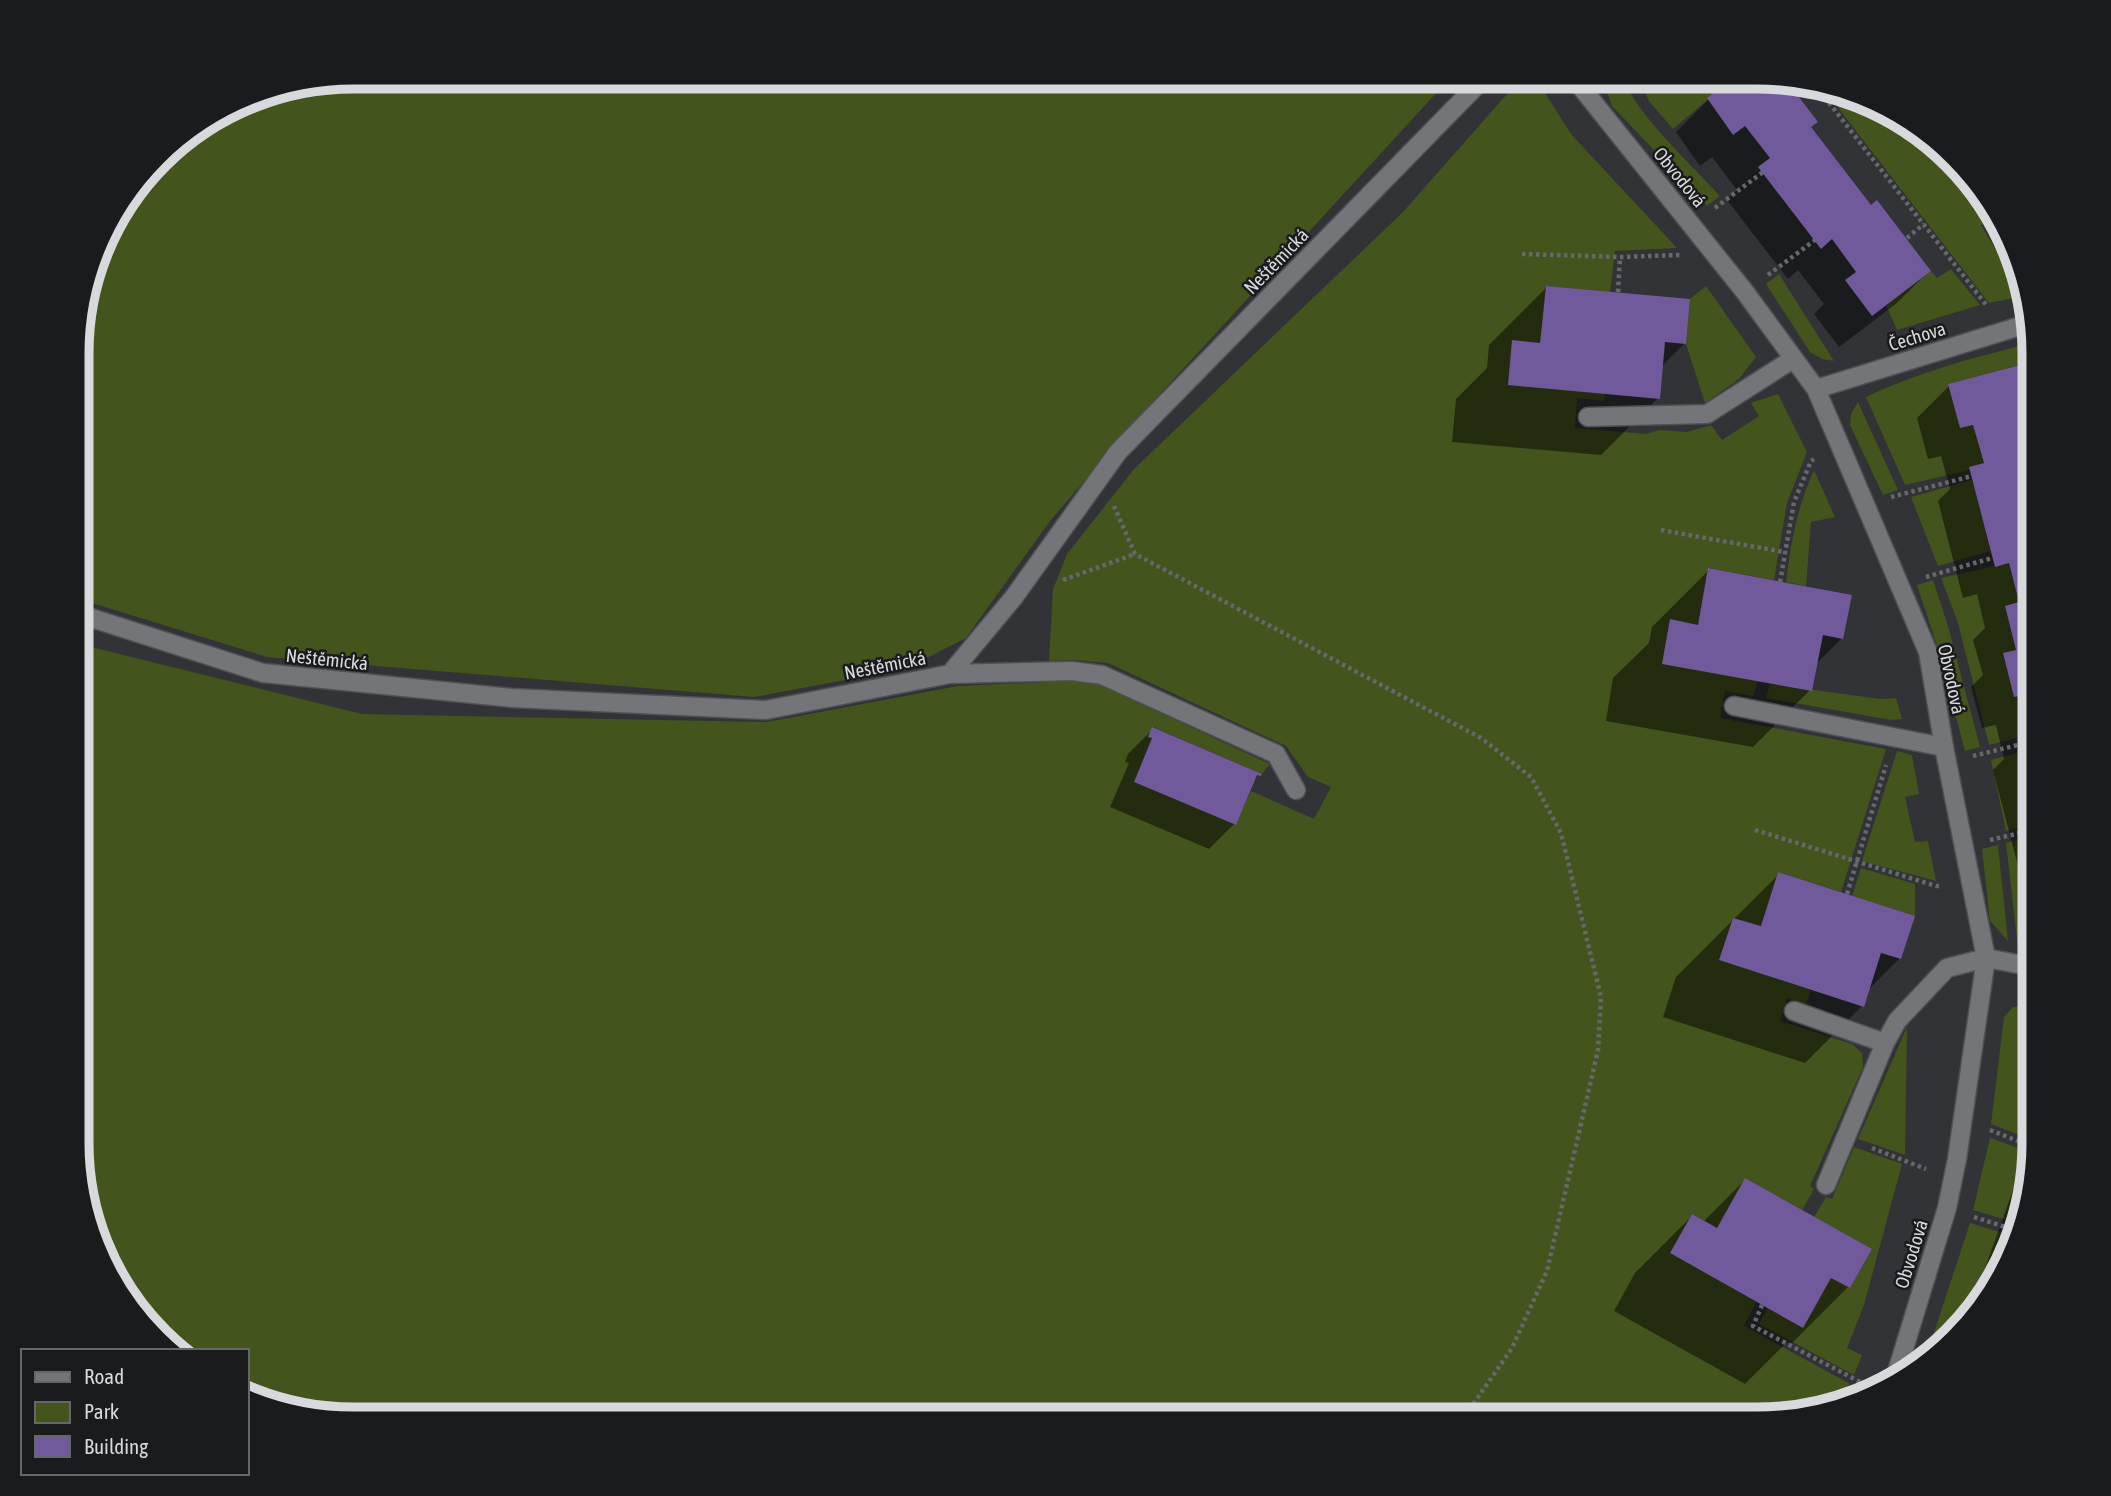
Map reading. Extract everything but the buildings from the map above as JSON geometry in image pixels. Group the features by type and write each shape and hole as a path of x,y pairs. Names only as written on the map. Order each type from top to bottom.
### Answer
{"street":[{"name":"Neštěmická","path":"89,617 263,673 512,698 766,710 950,674 1014,597 1118,452 1474,89"},
{"name":"Obvodová","path":"1582,89 1702,239 1815,389 1928,652 1986,958 1947,1208 1899,1366"},
{"name":"Čechova","path":"1815,389 2020,326"},
{"path":"1588,416 1707,414 1793,359"},
{"path":"950,674 1072,671 1102,675 1276,754 1296,790"},
{"path":"1734,706 1944,747"},
{"path":"1826,1185 1885,1043 1897,1021 1947,968 1986,958 2022,965"},
{"path":"1794,1011 1885,1043"}],"path":[{"path":"1825,98 1989,309"},
{"path":"1733,195 1763,172"},
{"path":"1907,238 1924,224"},
{"path":"1522,254 1620,257 1683,255 1702,239"},
{"path":"1780,266 1815,240"},
{"path":"1618,292 1620,257"},
{"path":"1780,582 1794,502 1811,461 1839,444"},
{"path":"1100,476 1135,554 1481,738 1531,777 1561,834 1601,997 1598,1051 1547,1271 1512,1348 1471,1407"},
{"path":"1904,492 1972,476"},
{"path":"1661,530 1784,552"},
{"path":"1014,597 1135,554"},
{"path":"1936,574 1992,558"},
{"path":"1847,894 1895,737"},
{"path":"1987,752 2022,744"},
{"path":"1755,830 1936,886"},
{"path":"2004,837 2022,833"},
{"path":"1963,1119 2022,1141"},
{"path":"1903,1160 1920,1167"},
{"path":"1947,1208 2008,1228"},
{"path":"1762,1305 1753,1326 1865,1384"}],"green space":[{"path":"353,89 1440,89 1149,406 1050,521 966,638 905,669 754,697 267,657 89,602 89,353 94,301 103,268 116,236 134,206 166,166 206,134 236,116 301,94"},
{"path":"1511,89 1543,89 1571,134 1677,248 1615,251 1610,292 1546,286 1540,343 1513,340 1605,394 1604,401 1577,398 1575,428 1646,434 1659,430 1687,432 1711,425 1722,440 1759,416 1751,403 1778,394 1807,452 1787,503 1774,580 1709,568 1698,625 1758,681 1753,696 1725,691 1720,718 1886,749 1841,892 1778,872 1761,926 1733,918 1720,960 1811,990 1806,1004 1787,998 1780,1021 1852,1044 1862,1053 1863,1067 1810,1186 1814,1189 1802,1210 1745,1178 1717,1228 1692,1214 1670,1253 1756,1302 1744,1326 1850,1384 1835,1395 1815,1401 1704,1407 353,1407 301,1402 252,1387 248,1385 248,1349 188,1349 166,1330 134,1290 116,1260 98,1211 92,1178 89,1143 89,646 362,714 767,722 958,686 1071,681 1101,685 1270,764 1262,774 1153,727 1149,736 1152,738 1134,782 1235,825 1251,791 1314,819 1331,787 1308,777 1286,746 1108,663 1049,661 1053,589 1067,554 1134,469 1403,212"},
{"path":"1606,89 1628,89 1652,122 1720,196 1707,206 1612,106"},
{"path":"1643,89 1720,89 1673,129 1649,101"},
{"path":"1832,100 1875,116 1905,134 1945,166 1967,192 1987,222 1981,225 2000,257 2003,255 2016,297 1989,303"},
{"path":"1951,269 1980,305 1897,330 1886,305 1931,271 1937,278"},
{"path":"1779,274 1834,361 1822,359 1810,352 1766,284"},
{"path":"1706,286 1756,357 1739,379 1705,403 1686,344 1690,299"},
{"path":"2022,346 2022,376 2019,365 1948,384 1960,427 1973,425 1984,463 1970,470 1905,485 1866,397 1966,360"},
{"path":"1858,402 1898,490 1883,495 1850,425 1851,414"},
{"path":"1814,470 1835,517 1811,522 1806,586 1786,582 1796,525"},
{"path":"1972,480 1991,551 1938,566 1911,497"},
{"path":"2009,563 2019,602 2005,606 2016,650 2003,654 2014,696 2022,695 2022,737 1989,745 1958,623 1941,578"},
{"path":"1933,580 1980,747 1965,751 1938,649 1917,585"},
{"path":"1770,684 1881,699 1896,698 1902,719 1891,720 1766,698"},
{"path":"1897,751 1912,755 1919,794 1905,797 1915,842 1928,841 1936,881 1862,861"},
{"path":"2022,752 2022,827 2006,831 1991,760"},
{"path":"2022,839 2022,950 2018,948 2006,843"},
{"path":"1998,845 2008,941 1990,921 1982,849"},
{"path":"1861,868 1915,884 1915,916 1852,896"},
{"path":"2022,1006 2022,1136 1991,1124 2004,1017 2013,1007"},
{"path":"1907,1027 1905,1155 1858,1139"},
{"path":"1990,1138 2022,1149 2017,1195 2010,1221 1973,1210"},
{"path":"1854,1147 1902,1164 1864,1305 1847,1348 1862,1355 1854,1375 1759,1324 1768,1308 1831,1278 1850,1288 1872,1249 1814,1217 1826,1197 1832,1199"},
{"path":"1970,1223 2006,1234 1995,1260 1977,1290 1945,1330 1931,1342"}]}
